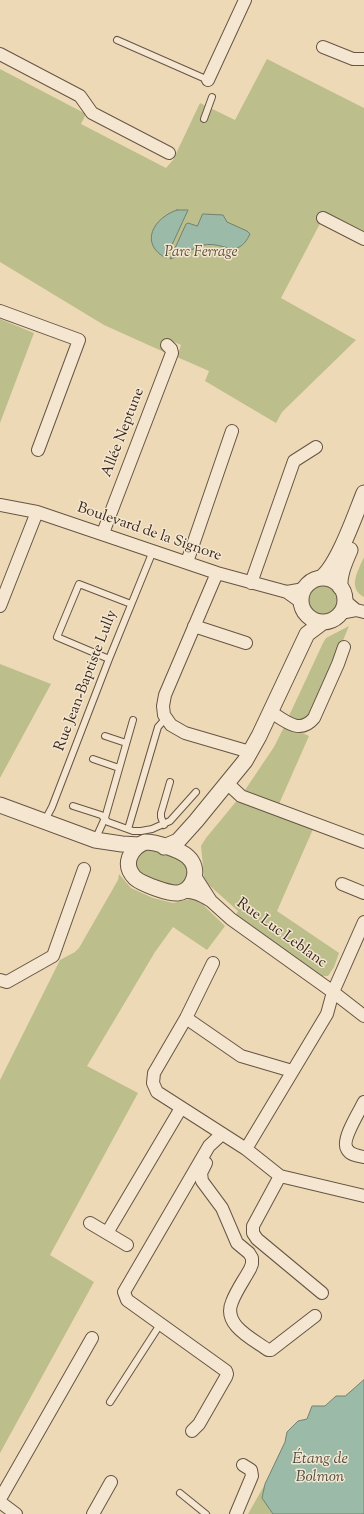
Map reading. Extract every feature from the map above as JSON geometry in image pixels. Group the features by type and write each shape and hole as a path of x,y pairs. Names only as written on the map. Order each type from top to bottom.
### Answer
{"street":[{"path":"208,80 245,0"},
{"path":"323,46 353,59 364,59"},
{"path":"0,54 80,96 92,113 169,153"},
{"path":"321,218 364,239"},
{"path":"0,311 79,340 38,450"},
{"name":"Allée Neptune","path":"103,533 172,353 172,348 167,345"},
{"path":"187,562 232,430"},
{"path":"251,583 294,461 316,447"},
{"path":"307,634 303,602 308,584 327,574 335,561 364,494"},
{"name":"Boulevard de la Signore","path":"0,505 37,512 103,533 217,573 287,592 303,602"},
{"path":"0,606 37,512"},
{"path":"164,847 178,841 245,761 271,712 307,634 323,622 335,617 342,600 340,580 344,565 364,518"},
{"path":"217,573 165,695 163,706 164,715 171,725 185,732 250,752"},
{"path":"321,578 335,582 342,600 360,611"},
{"path":"303,602 311,618 323,622"},
{"path":"194,626 246,643"},
{"path":"271,712 294,726 300,727 310,723 314,718 344,647"},
{"path":"227,783 241,796 364,842"},
{"path":"0,805 95,840 122,844 152,842 184,854 193,863 195,876 188,888 182,892 168,892 136,879 121,858 95,840"},
{"path":"189,858 188,845 196,821"},
{"path":"129,868 128,861 130,854 139,844"},
{"path":"0,980 7,982 53,956 84,869"},
{"name":"Rue Luc Leblanc","path":"195,876 211,901"},
{"path":"342,884 364,893"},
{"name":"Rue Luc Leblanc","path":"182,892 190,891 198,893 211,901 231,919 364,1016"},
{"path":"246,1149 327,1014 333,992 364,922"},
{"path":"213,963 186,1018 154,1073 153,1083 157,1092 246,1149 280,1176 364,1196"},
{"path":"186,1018 241,1056 292,1072"},
{"path":"364,1102 347,1136 345,1144 347,1151 364,1157"},
{"path":"107,1233 181,1108"},
{"path":"222,1134 200,1174 202,1181 222,1208 237,1243 249,1253 252,1258 250,1269 231,1302 229,1312 232,1321 236,1327 268,1350 271,1350 315,1316"},
{"path":"192,1431 199,1424 228,1374 160,1323 126,1300 124,1289 209,1146 222,1134"},
{"path":"280,1176 253,1226 253,1233 257,1240 322,1293"},
{"path":"90,1223 127,1245"},
{"path":"16,1514 0,1500 92,1338"},
{"path":"236,1514 252,1476 251,1470 243,1465"},
{"path":"93,1514 111,1482"}],"lane":[{"path":"116,40 208,80"},
{"path":"204,119 212,97"},
{"name":"Rue Jean-Baptiste Lully","path":"44,822 52,807 109,659 153,551"},
{"path":"109,659 57,637 79,584 131,604"},
{"path":"128,829 158,727 166,718"},
{"path":"95,840 105,818 133,720"},
{"path":"105,736 126,743"},
{"path":"93,760 119,768"},
{"path":"164,824 161,813 170,782"},
{"path":"73,806 101,815 108,822 128,829 141,831 152,829 170,821 196,792"},
{"path":"110,1402 160,1323"},
{"path":"180,1493 206,1514"}],"green space":[{"name":"Parc Ferrage","path":"267,59 364,108 364,233 325,214 281,298 356,340 282,412 276,423 205,381 209,371 177,357 181,345 170,340 164,352 104,325 0,262 0,69 86,114 81,124 166,168 173,160 200,103 235,120"},
{"path":"0,319 34,333 0,423"},
{"path":"364,557 364,597 356,589 355,579"},
{"path":"322,584 333,589 338,600 333,611 322,616 311,611 306,600 311,589"},
{"path":"349,626 312,715 305,722 288,718 326,638"},
{"path":"0,664 51,684 0,778"},
{"path":"285,725 309,736 279,804 245,790 274,747"},
{"path":"239,798 314,827 277,911 339,953 334,967 328,976 322,976 235,916 238,911 209,885 204,877 201,846"},
{"path":"141,848 179,853 192,874 180,889 142,879 133,858"},
{"path":"119,874 131,888 153,898 173,903 197,899 225,926 207,950 173,927 155,952 87,1066 138,1093 50,1255 94,1282 0,1453 0,1080 60,960 75,952 79,948 118,880"},
{"path":"265,1484 262,1498 273,1514 248,1514"}],"water":[{"path":"177,210 188,210 166,258 153,246 151,239 152,232 161,219"},
{"path":"203,214 223,215 227,222 247,231 250,234 240,247 230,248 211,244 204,245 170,259 186,224 188,223 197,226"},
{"name":"Étang de Bolmon","path":"364,1380 364,1514 273,1514 262,1498 265,1484 285,1442 287,1432 298,1421 307,1419 312,1406 325,1406 336,1396 345,1396"}]}
